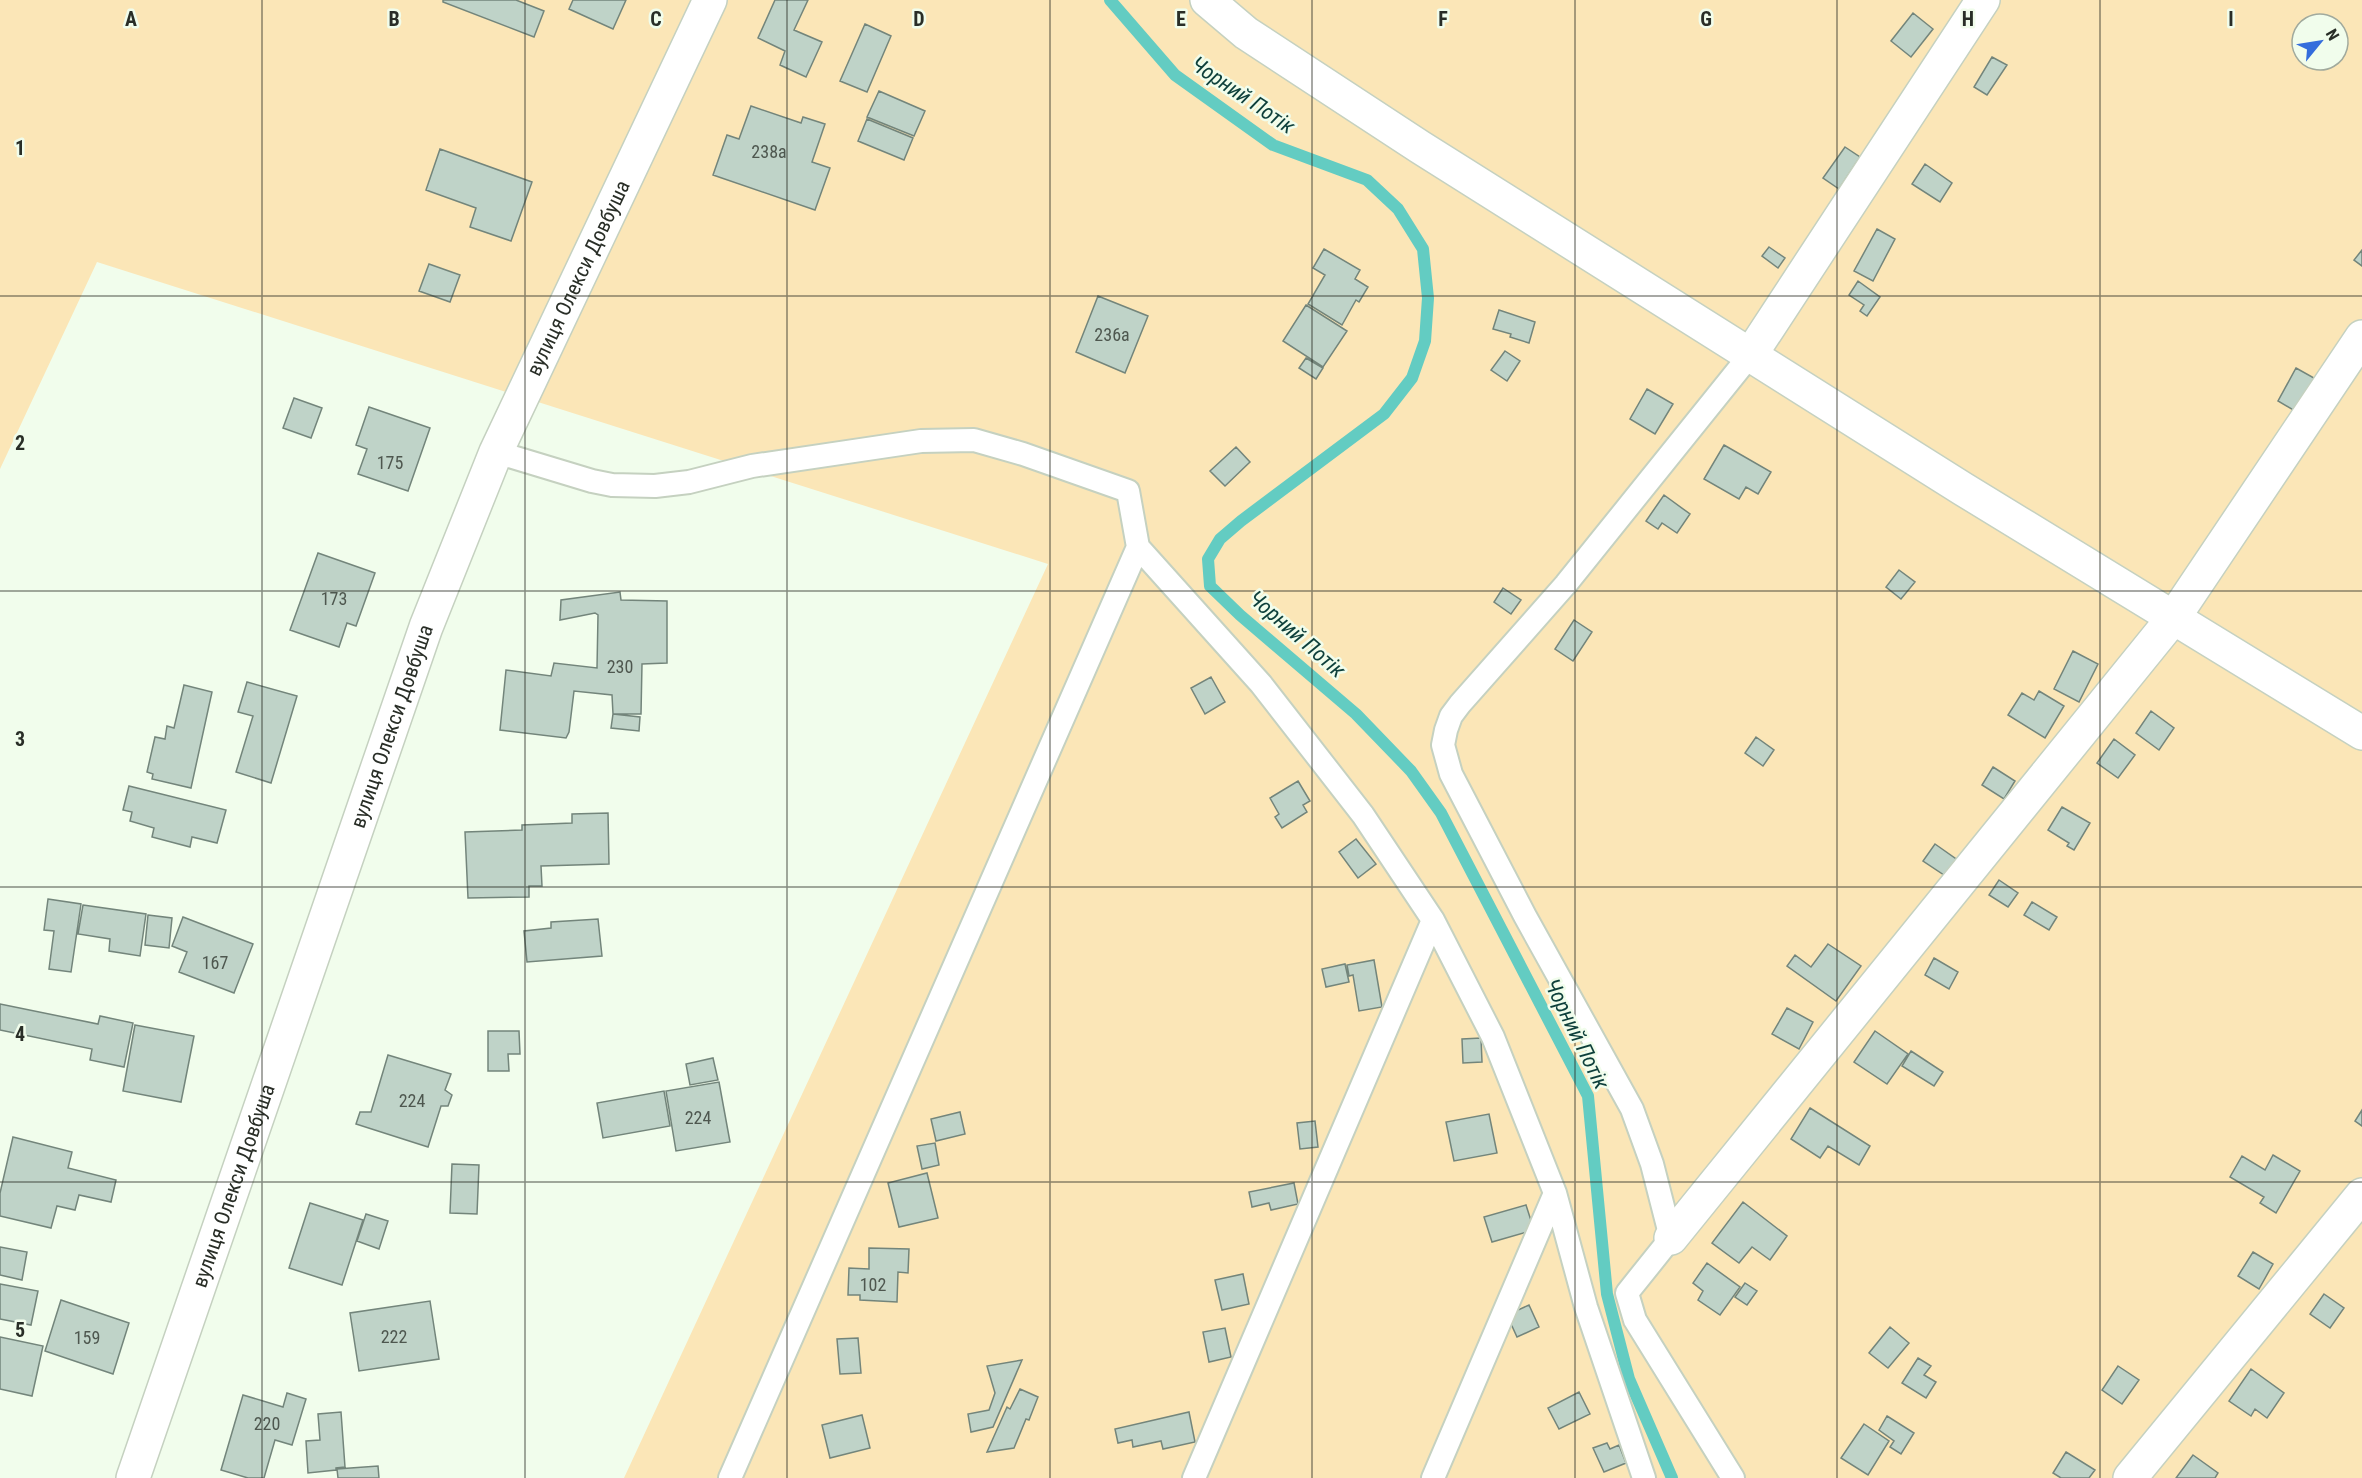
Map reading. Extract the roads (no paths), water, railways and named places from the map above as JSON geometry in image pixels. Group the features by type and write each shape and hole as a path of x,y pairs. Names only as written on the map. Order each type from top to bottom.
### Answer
{"street":[{"name":"вулиця Олекси Довбуша","path":"133,1478 426,627 496,452 710,0"},
{"path":"1207,0 1246,33 1410,141 1963,489 2362,733"},
{"path":"1751,354 1983,0"},
{"path":"1671,1238 2174,617 2362,337"},
{"path":"2130,1478 2362,1195"}],"lane":[{"path":"1733,1478 1635,1320 1627,1293 1671,1238 1652,1164 1632,1108 1477,825 1451,774 1443,745 1446,730 1456,710 1566,584 1751,354"},
{"path":"496,452 592,481 612,485 655,486 689,482 752,466 921,441 974,440 1023,454 1128,491 1138,547 1261,684 1363,815 1433,920 1493,1037 1555,1193 1586,1307 1644,1478"},
{"path":"730,1478 1138,547"},
{"path":"1194,1478 1433,920"},
{"path":"1433,1478 1555,1193"}],"waterway":[{"name":"Чорний Потік","path":"1110,0 1175,75 1273,145 1367,180 1398,209 1423,249 1428,298 1425,341 1412,378 1384,414 1220,539 1208,559 1210,586 1240,615 1356,714 1411,771 1441,813 1588,1096 1607,1294 1629,1379 1672,1478"}]}
